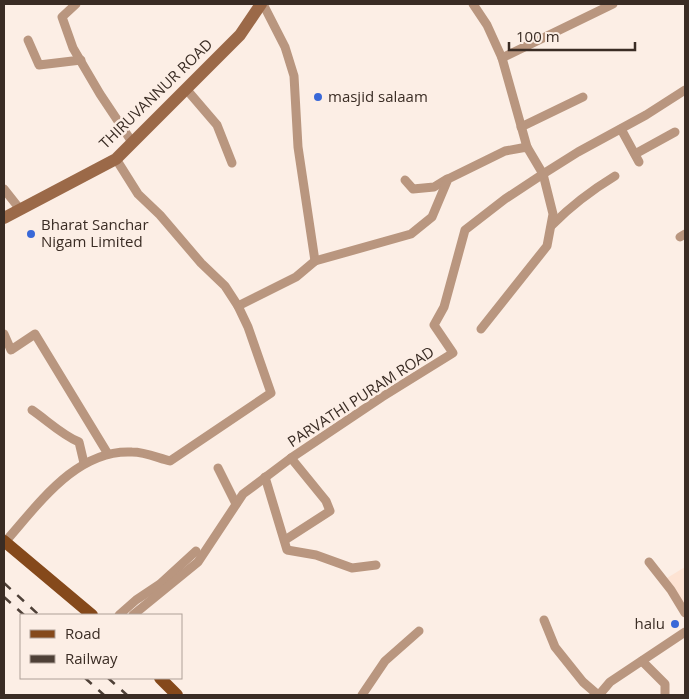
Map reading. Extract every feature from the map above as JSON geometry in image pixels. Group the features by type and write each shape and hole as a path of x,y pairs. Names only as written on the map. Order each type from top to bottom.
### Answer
{"main road":[{"path":"4,542 91,614"},
{"path":"161,679 178,695"}],"street":[{"path":"76,4 62,17 74,48 100,94 132,142"},
{"path":"262,4 285,47 294,76 298,147 316,261"},
{"name":"THIRUVANNUR ROAD","path":"4,218 19,208 116,159 240,36 262,4"},
{"path":"473,4 487,25 502,58 527,147 543,174 553,214 547,246 482,329"},
{"path":"502,58 613,4"},
{"path":"28,40 38,65 81,60"},
{"path":"187,90 218,126 232,163"},
{"name":"PARVATHI PURAM ROAD","path":"134,614 198,562 243,494 291,458 382,397 453,353 434,325 444,307 465,230 505,199 543,174 578,152 646,116 685,90"},
{"path":"521,127 583,97"},
{"path":"621,129 637,158 675,132"},
{"path":"405,180 413,189 434,187 505,151 527,147"},
{"path":"4,542 53,488 84,463 108,454 133,452 170,461 271,393 248,327 238,306 225,286 160,215 138,194 116,159"},
{"path":"552,225 595,188 615,176"},
{"path":"238,306 296,277 316,261 411,234 432,217 448,179"},
{"path":"4,190 19,208"},
{"path":"4,334 11,350 35,334 108,454"},
{"path":"32,410 53,424 66,436 79,442 84,463"},
{"path":"284,540 330,511 326,501 291,458"},
{"path":"218,468 236,504"},
{"path":"265,477 288,550 316,555 352,568 376,565"},
{"path":"120,614 136,600 160,584 196,551"},
{"path":"649,562 671,590 685,613"},
{"path":"544,620 555,647 583,682 598,695 610,682 685,632"},
{"path":"362,695 385,661 420,631"},
{"path":"642,661 665,684 665,695"}],"shaded area":[{"path":"685,567 685,609 667,578"}],"railway":[{"path":"4,583 38,614"},
{"path":"4,597 23,614"},
{"path":"86,679 104,695"},
{"path":"109,679 127,695"}],"place":[{"name":"masjid salaam","path":"318,97"},
{"name":"Bharat Sanchar Nigam Limited","path":"31,234"},
{"name":"halu","path":"675,624"}]}
